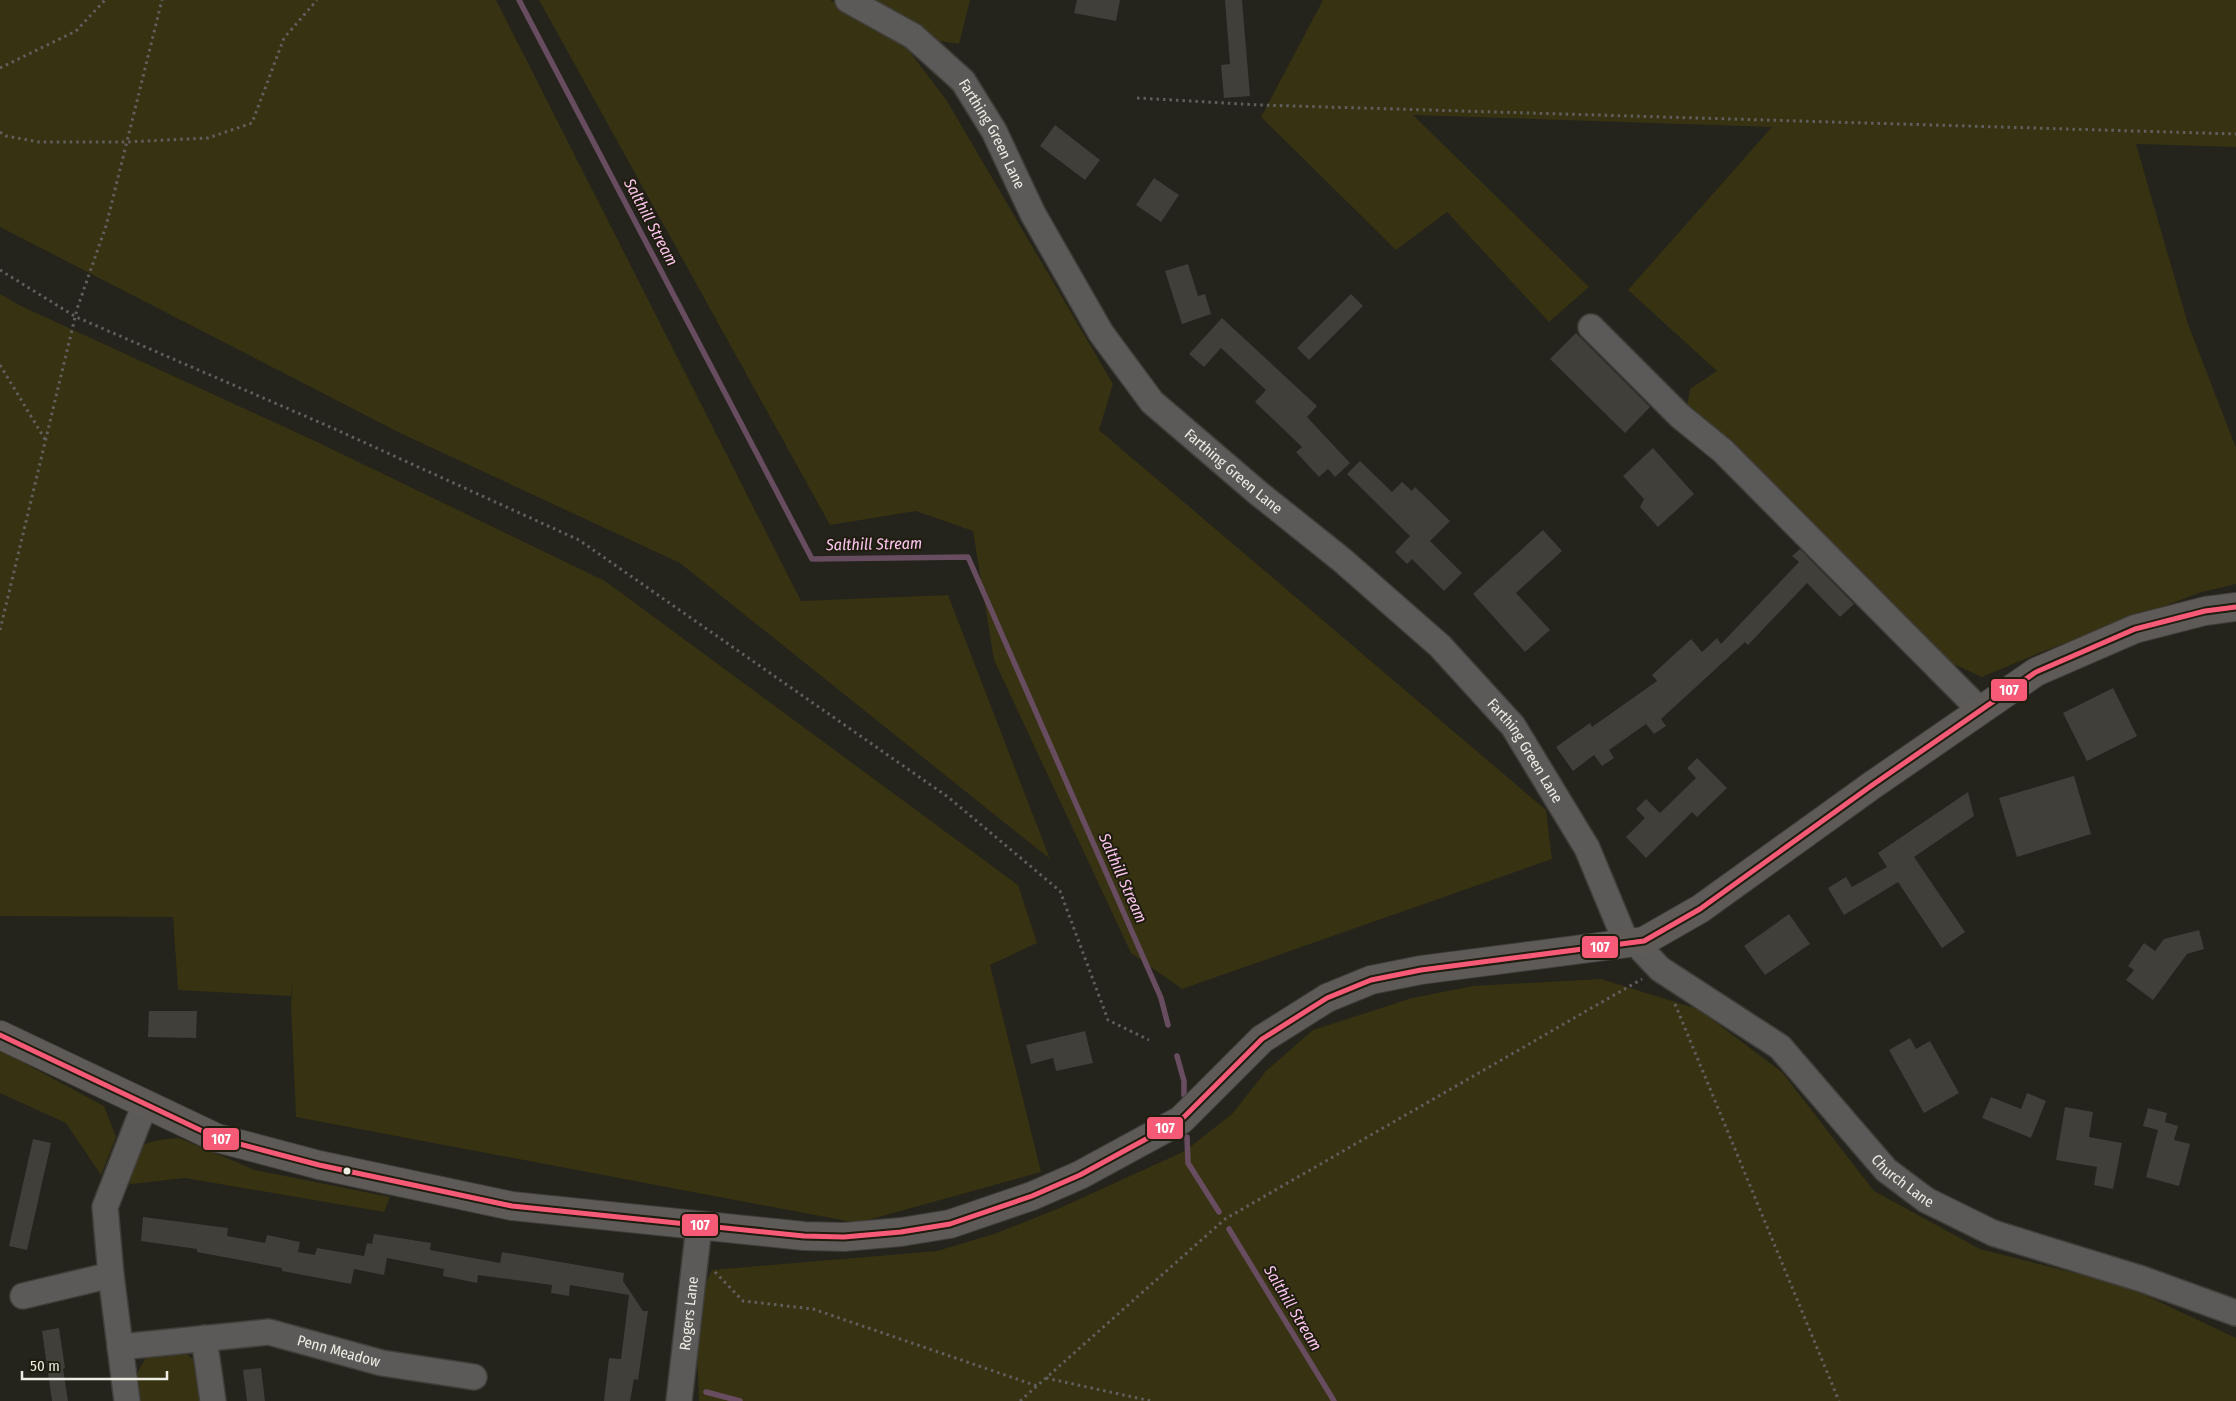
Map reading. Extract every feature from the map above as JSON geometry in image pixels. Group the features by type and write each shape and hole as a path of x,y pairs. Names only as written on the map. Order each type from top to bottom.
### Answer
{"main road":[{"path":"0,1035 217,1138 319,1165 512,1206 804,1236 844,1237 901,1232 950,1224 1032,1196 1080,1175 1182,1120 1262,1039 1327,998 1362,983 1421,970 1635,942 1700,909 2036,672 2135,629 2205,611 2236,607"}],"street":[{"name":"Farthing Green Lane","path":"848,0 913,36 963,81 994,131 1033,214 1101,333 1152,402 1256,492 1342,560 1433,640 1513,726 1587,848 1635,942"},
{"path":"1590,327 1680,416 1723,451 1980,710"},
{"name":"Church Lane","path":"1635,942 1660,969 1780,1047 1886,1170 1926,1200 1993,1233 2142,1279 2236,1313"},
{"path":"127,1401 110,1275 105,1207 145,1104"},
{"name":"Rogers Lane","path":"679,1401 699,1226"},
{"path":"23,1296 110,1275"},
{"name":"Penn Meadow","path":"120,1347 269,1332 382,1363 474,1377"},
{"path":"204,1338 213,1401"}],"path":[{"path":"0,68 76,31 105,0"},
{"path":"0,630 76,317 106,226 162,0"},
{"path":"0,132 6,136 39,142 126,142 208,138 252,123 284,38 317,0"},
{"path":"1137,98 1260,105 2236,134"},
{"path":"0,270 76,317 328,426 578,540 948,797 1060,891 1108,1020 1149,1040"},
{"path":"0,365 46,440"},
{"path":"1020,1401 1226,1219 1660,969 1839,1401"},
{"path":"696,1256 709,1266 743,1301 813,1308 1037,1386"},
{"path":"1045,1378 1150,1401"}],"shaded area":[{"path":"0,0 496,0 801,601 948,595 1050,859 680,563 400,433 0,227"},
{"path":"539,0 830,0 907,48 947,101 1113,384 1099,430 1546,810 1552,859 1182,989 1131,953 994,660 973,531 916,511 830,525"},
{"path":"860,0 970,0 959,44 931,40 900,14 868,6"},
{"path":"1323,0 2236,0 2236,147 2136,144 2188,324 2236,448 2236,584 2202,592 2044,651 1982,677 1949,662 1687,406 1690,389 1717,371 1628,290 1772,127 1413,115 1589,287 1549,322 1447,212 1396,250 1261,117"},
{"path":"0,294 21,306 315,441 605,581 1018,885 1037,943 990,965 1041,1172 857,1223 296,1117 291,1006 293,980 291,996 178,990 173,917 0,916"},
{"path":"1601,979 1698,1009 1782,1072 1874,1191 1980,1249 2126,1286 2236,1338 2236,1401 699,1401 698,1318 705,1285 712,1270 937,1251 997,1233 1062,1207 1185,1151 1232,1114 1266,1071 1313,1030 1412,998 1473,986"},
{"path":"0,1050 104,1106 116,1137 101,1175 66,1123 0,1093"},
{"path":"179,1138 255,1170 390,1197 384,1212 185,1178 132,1184 122,1181 136,1152 141,1147 155,1141"},
{"path":"182,1350 201,1366 205,1401 134,1401 131,1384 148,1354"}],"building":[{"path":"1077,0 1120,0 1116,21 1074,13"},
{"path":"1225,0 1242,0 1250,96 1224,98 1221,65 1230,64"},
{"path":"1055,125 1100,160 1085,180 1040,146"},
{"path":"1154,178 1179,195 1161,222 1136,205"},
{"path":"1188,264 1198,296 1205,294 1211,314 1182,324 1165,271"},
{"path":"1351,294 1363,306 1309,360 1297,348"},
{"path":"1222,318 1317,406 1307,417 1350,463 1335,477 1328,469 1319,477 1296,452 1302,447 1255,402 1266,390 1221,348 1204,367 1189,354"},
{"path":"1576,333 1650,407 1625,433 1550,359"},
{"path":"1653,448 1694,494 1658,527 1640,507 1644,499 1623,476"},
{"path":"1360,461 1392,492 1402,482 1412,491 1415,487 1450,521 1430,541 1462,573 1444,591 1412,559 1407,564 1395,552 1410,536 1347,474"},
{"path":"1543,530 1562,551 1516,593 1550,630 1525,652 1473,594"},
{"path":"1800,549 1854,604 1840,617 1807,583 1748,645 1745,642 1661,719 1666,726 1654,734 1646,724 1609,750 1614,758 1602,766 1594,755 1573,771 1556,747 1590,723 1592,727 1657,681 1652,675 1691,639 1702,652 1717,638 1721,644 1799,562 1792,556"},
{"path":"2113,688 2137,736 2087,761 2063,713"},
{"path":"1697,758 1727,788 1697,817 1692,812 1646,858 1626,837 1645,818 1636,809 1646,799 1660,813 1696,778 1687,768"},
{"path":"2074,776 2091,834 2017,857 1999,798"},
{"path":"1968,792 1974,816 1914,857 1965,932 1942,948 1898,882 1844,915 1828,888 1846,877 1852,887 1887,867 1878,853"},
{"path":"1789,914 1810,944 1765,975 1744,946"},
{"path":"2199,930 2204,949 2187,954 2153,1000 2126,980 2134,970 2128,966 2144,943 2155,951 2164,939"},
{"path":"149,1011 197,1011 196,1038 148,1037"},
{"path":"1085,1031 1093,1063 1056,1071 1053,1058 1031,1064 1026,1045"},
{"path":"1910,1038 1916,1049 1930,1041 1959,1093 1924,1113 1889,1050"},
{"path":"2027,1093 2046,1101 2031,1138 1982,1118 1991,1097 2021,1109"},
{"path":"2065,1107 2093,1112 2089,1137 2122,1143 2113,1189 2094,1185 2097,1167 2056,1160"},
{"path":"2148,1108 2167,1113 2165,1122 2178,1126 2174,1140 2190,1144 2179,1186 2146,1177 2158,1130 2143,1126"},
{"path":"33,1139 51,1143 27,1250 9,1246"},
{"path":"143,1217 228,1228 227,1236 265,1243 267,1235 300,1242 298,1252 315,1255 317,1248 364,1256 367,1243 372,1244 374,1234 431,1243 430,1250 500,1263 502,1252 624,1273 623,1281 643,1311 648,1311 638,1380 634,1379 630,1401 604,1401 609,1358 621,1359 629,1295 570,1285 569,1296 551,1293 552,1285 478,1275 477,1283 443,1276 444,1269 387,1258 384,1275 354,1269 351,1284 282,1271 282,1268 197,1252 197,1249 141,1241"},
{"path":"59,1328 68,1401 52,1401 42,1331"},
{"path":"261,1368 265,1401 247,1401 243,1370"}],"waterway":[{"name":"Salthill Stream","path":"519,0 812,559 968,557 1161,998 1168,1025"},
{"name":"Salthill Stream","path":"1177,1056 1184,1081 1184,1095"},
{"name":"Salthill Stream","path":"1187,1137 1188,1163 1219,1212"},
{"name":"Salthill Stream","path":"1229,1229 1334,1401"},
{"path":"706,1392 740,1401"}],"transit line":[{"name":"107","path":"0,1035 217,1138 319,1165 512,1206 804,1236 844,1237 901,1232 950,1224 1032,1196 1080,1175 1181,1120 1262,1039 1327,998 1371,980 1421,970 1644,941 1700,909 1871,786 2036,672 2135,629 2205,611 2236,607"}]}
